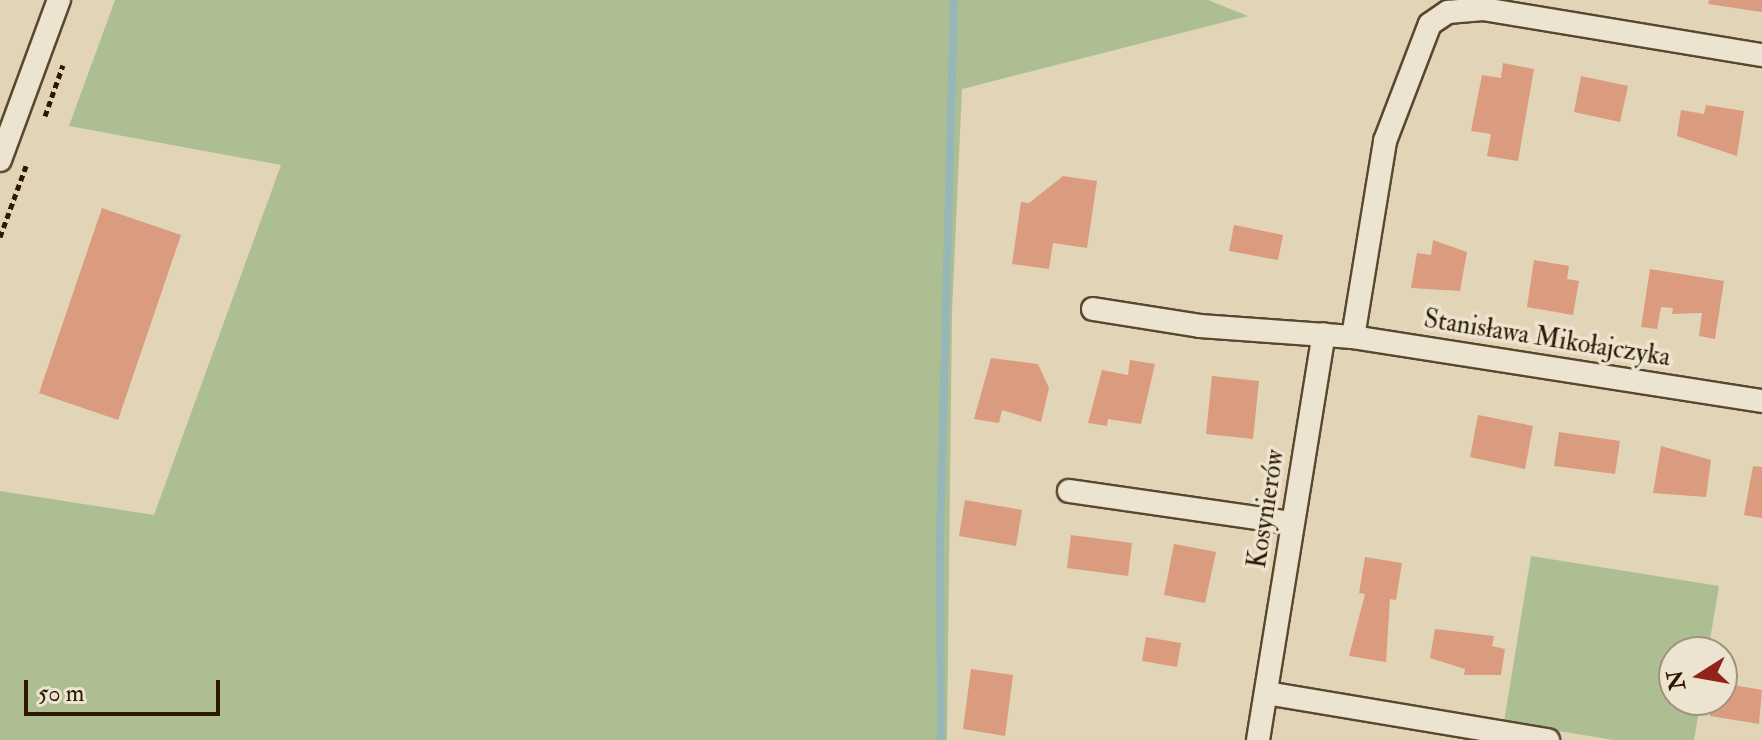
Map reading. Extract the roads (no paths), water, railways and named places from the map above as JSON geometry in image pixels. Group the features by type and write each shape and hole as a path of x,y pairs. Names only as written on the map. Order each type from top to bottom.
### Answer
{"street":[{"path":"0,160 59,0"},
{"path":"1353,337 1385,141 1430,24 1448,12 1483,9 1762,55"},
{"name":"Stanisława Mikołajczyka","path":"1093,309 1200,326 1353,337 1762,401"},
{"name":"Kosynierów","path":"1258,740 1324,334"},
{"path":"1069,491 1292,523"},
{"path":"1266,693 1548,740"}],"waterway":[{"path":"941,740 940,537 954,0"}]}
